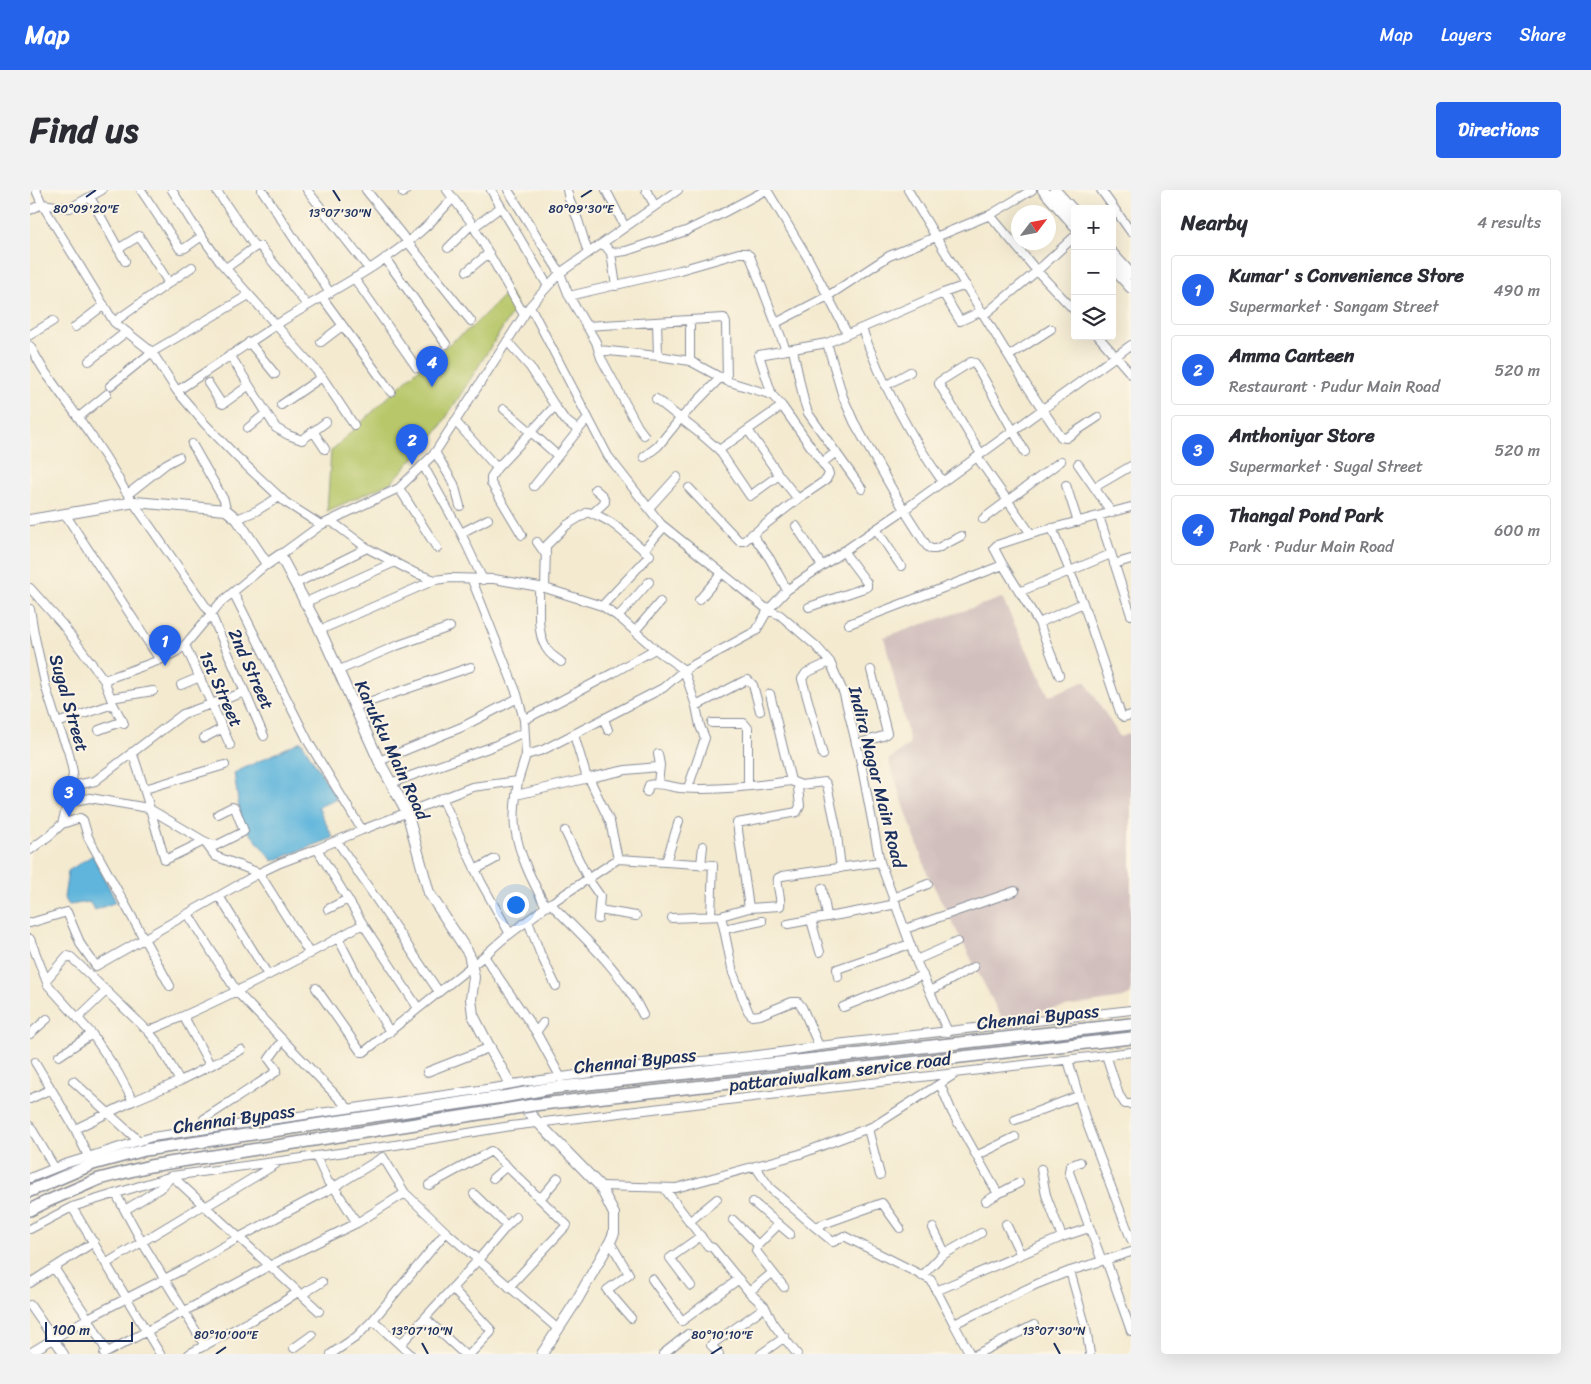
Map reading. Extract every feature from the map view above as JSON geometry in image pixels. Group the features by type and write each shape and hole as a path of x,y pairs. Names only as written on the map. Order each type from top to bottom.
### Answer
{"highway":[{"name":"Chennai Bypass","path":"30,1191 142,1145 502,1097 552,1088 1131,1024"},
{"name":"Chennai Bypass","path":"30,1210 99,1179 150,1166 504,1110 1131,1038"}],"main road":[{"path":"1043,190 1071,222"},
{"path":"1055,190 1071,208"},
{"path":"1116,257 1130,270"},
{"path":"1116,271 1131,288"},
{"path":"30,520 65,514 131,498 226,510 237,519 267,564 280,555"},
{"name":"Karukku Main Road","path":"280,555 320,630 379,761 407,812 429,893 469,954 474,977 471,999 473,1015 524,1108 600,1186 614,1214 614,1233 610,1242"},
{"path":"542,1354 577,1300 610,1242"}],"street":[{"path":"36,190 42,204 114,322 152,352 177,391 204,424 284,502 321,525"},
{"path":"30,210 42,204 70,208 102,190"},
{"path":"141,190 180,249 185,248 202,236"},
{"path":"172,190 202,236 226,268 322,377 354,425"},
{"path":"216,190 255,247"},
{"path":"262,190 330,292"},
{"path":"306,190 369,269"},
{"path":"366,190 471,321"},
{"path":"447,190 473,225 524,315"},
{"path":"491,190 548,286"},
{"path":"508,190 560,273 569,296 599,350 601,358 644,435"},
{"path":"563,190 578,220 588,253"},
{"path":"567,190 569,199"},
{"path":"606,190 625,227"},
{"path":"646,190 655,206"},
{"path":"280,555 321,525 399,488 435,452 530,306 560,273 678,190"},
{"path":"611,253 626,251 686,231 768,192 778,190"},
{"path":"908,190 1042,410 1061,436 1064,438 1098,417"},
{"path":"776,323 828,296 889,256 990,215 1032,190"},
{"path":"1101,190 1131,232"},
{"path":"768,192 809,260 847,334"},
{"path":"90,197 125,262"},
{"path":"177,391 249,342 385,258 421,232 453,198"},
{"path":"448,248 473,225 501,207"},
{"path":"990,215 1037,271 1071,307"},
{"path":"118,249 139,236 169,283"},
{"path":"943,293 960,321 983,313 1037,271 1071,240"},
{"path":"603,242 611,253 616,286"},
{"path":"226,268 255,247 260,246 307,305"},
{"path":"467,271 489,253"},
{"path":"569,296 680,270 739,253 746,253 750,256 776,323 790,350 808,413 862,488"},
{"path":"385,258 446,344"},
{"path":"114,322 192,267"},
{"path":"354,278 417,368"},
{"path":"689,488 734,537 739,541 744,541 828,477 829,474 782,406 772,395 759,355 827,343 966,285"},
{"path":"110,386 152,352 249,294"},
{"path":"322,297 391,392"},
{"path":"75,327 104,305"},
{"name":"Indira Nagar Main Road","path":"530,306 608,456 664,527 768,610 780,615 816,646 830,662 844,694 880,862 916,960 948,1032"},
{"path":"586,326 724,318 726,323 724,379 680,419 658,446 644,457"},
{"path":"690,320 690,362"},
{"path":"30,335 53,321"},
{"path":"657,322 658,356"},
{"path":"321,342 342,326"},
{"path":"862,329 875,366 885,386 927,461 942,482"},
{"path":"1009,356 1051,329"},
{"path":"89,361 126,332"},
{"path":"1102,340 1131,374"},
{"path":"507,341 530,367 565,420 578,430"},
{"path":"249,342 275,374"},
{"path":"827,343 843,397 854,422 904,510 931,549 936,549 961,536"},
{"path":"526,755 543,750 574,735 663,688 674,681 684,670 756,631 768,610 788,590 904,510 1131,345"},
{"name":"2nd Street","path":"30,346 47,375 79,417 131,498 210,614 264,736"},
{"path":"599,350 658,356 690,362 724,379 772,395"},
{"path":"230,355 276,428 302,440 326,422"},
{"path":"30,363 38,359"},
{"path":"1025,452 973,361 939,382 979,456 1031,534"},
{"path":"885,386 910,372"},
{"path":"281,405 322,377"},
{"path":"208,383 223,404 248,386"},
{"path":"79,417 107,394"},
{"path":"656,399 719,450 750,496 779,474"},
{"path":"522,535 490,483 491,477 497,468 555,406"},
{"path":"719,450 782,406"},
{"path":"504,410 558,456"},
{"path":"248,428 266,413"},
{"path":"534,486 588,418"},
{"path":"456,421 497,468"},
{"path":"748,430 798,499"},
{"path":"313,431 325,449"},
{"path":"192,444 224,500 226,510"},
{"path":"435,452 454,484 460,506"},
{"path":"822,463 836,452"},
{"path":"131,498 166,464 180,457"},
{"path":"983,520 1061,460"},
{"path":"1078,464 1112,513"},
{"path":"423,465 460,532 483,580"},
{"path":"1095,487 1131,466"},
{"path":"649,508 677,477"},
{"path":"1066,485 1078,522"},
{"path":"399,488 437,548"},
{"path":"592,514 605,502 603,496 595,489"},
{"path":"237,519 256,511 279,497"},
{"path":"1059,675 1039,623 1003,566 994,548 997,545 1031,534 1131,508"},
{"path":"562,662 549,652 542,641 540,630 546,546 567,525 588,512 603,517 620,528 650,555 602,606"},
{"path":"65,514 160,660"},
{"path":"1099,516 1131,615"},
{"path":"460,532 488,519"},
{"path":"331,521 367,548 415,574 435,580"},
{"path":"796,526 822,566"},
{"path":"644,550 664,527"},
{"path":"1052,528 1071,570 1121,715 1124,717 1131,715"},
{"path":"876,529 901,566"},
{"path":"752,534 770,559 788,590"},
{"path":"537,542 546,555"},
{"path":"295,584 367,548"},
{"path":"810,608 867,587 867,583 844,551"},
{"path":"1019,592 1111,554"},
{"path":"1114,564 1131,559"},
{"path":"304,603 395,562"},
{"path":"104,680 160,660 176,652 185,645 210,614 267,564"},
{"path":"849,624 1003,566"},
{"path":"699,600 722,573"},
{"path":"320,630 435,580 450,578 494,579 542,587 602,606 684,670 705,738 688,788"},
{"path":"472,580 518,698 524,720 526,755 518,781 515,827 532,881 548,905 621,977 644,1015"},
{"path":"618,617 649,582"},
{"path":"30,588 62,624 104,680 112,701 124,723 99,730"},
{"path":"233,592 309,743 362,830"},
{"path":"635,630 660,602"},
{"path":"1039,623 1083,603"},
{"name":"Sugal Street","path":"30,609 32,634 46,688 68,750 73,772 72,786 62,824"},
{"path":"337,671 450,626"},
{"name":"1st Street","path":"185,645 230,745"},
{"path":"524,720 655,649"},
{"path":"823,755 802,679 806,673 830,662"},
{"path":"354,707 471,667"},
{"path":"856,744 887,733 871,670"},
{"path":"181,685 200,677"},
{"path":"696,706 748,680 753,685 760,711"},
{"path":"57,723 112,701 153,691"},
{"path":"72,786 95,782 183,714 245,692"},
{"path":"770,694 792,782"},
{"path":"379,761 462,726 518,698"},
{"path":"604,719 608,730"},
{"path":"712,723 744,723 748,728 748,786"},
{"path":"204,738 222,728"},
{"path":"391,783 494,746 524,732"},
{"path":"574,735 588,778 610,822 618,859"},
{"path":"132,752 145,789 148,808 165,860 204,841"},
{"path":"658,754 658,784"},
{"path":"145,789 225,765"},
{"path":"516,795 626,770 658,767"},
{"path":"30,923 67,912 82,945 96,966 280,862 472,787 518,781"},
{"path":"647,792 653,783 707,790 792,782 801,785 825,782 836,827 841,868"},
{"path":"749,908 738,822 797,812 800,806 798,788 801,785"},
{"path":"68,802 90,798 148,808 215,846 244,831 234,808 232,807 218,814"},
{"path":"442,798 475,870 510,934"},
{"path":"30,850 62,824 80,818 83,820 88,837 170,986"},
{"path":"666,862 679,821"},
{"path":"565,831 588,879 600,896 598,919"},
{"path":"204,841 215,856 259,873 310,954"},
{"path":"336,841 439,992"},
{"path":"702,865 703,846"},
{"path":"317,849 418,1008"},
{"path":"475,870 495,859"},
{"path":"316,988 361,1052 364,1052 548,905 618,859 713,865 712,915"},
{"path":"672,918 721,916 749,908 780,906 777,882 778,878 782,876 880,862"},
{"path":"788,924 827,916 854,914 895,901 928,884"},
{"path":"822,888 827,916"},
{"path":"905,929 1015,891"},
{"path":"219,896 268,975"},
{"path":"328,909 348,899"},
{"path":"599,910 636,916"},
{"path":"188,914 237,992 348,1108"},
{"path":"721,916 733,973 748,1012 752,1016 760,1015 792,1002 798,1002 819,1046"},
{"path":"811,920 820,952"},
{"path":"528,921 556,986"},
{"path":"724,930 762,921"},
{"path":"148,1032 237,992 363,924"},
{"path":"338,938 368,996 390,1032"},
{"path":"30,939 46,980 54,993 79,1017 92,1034 117,1071 133,1101"},
{"path":"916,960 957,942"},
{"path":"838,977 837,971 840,968 910,944"},
{"path":"46,980 67,956 71,957 158,1043 180,1080"},
{"path":"484,956 536,1032 561,1078"},
{"path":"930,990 974,967"},
{"path":"843,1007 923,975"},
{"path":"79,1017 106,991"},
{"path":"30,1178 54,1167 88,1156 142,1145 152,1137 512,1084 1131,1010"},
{"path":"184,1017 210,1066"},
{"path":"30,1034 47,1019"},
{"path":"536,1032 543,1023"},
{"path":"59,1056 92,1034"},
{"path":"204,1119 276,1072 277,1070 269,1059 283,1040"},
{"path":"428,1072 491,1047"},
{"path":"75,1129 241,1050"},
{"name":"pattaraiwalkam service road","path":"30,1229 72,1207 172,1176 281,1162 511,1126 1131,1052"},
{"path":"1106,1055 1119,1095 1125,1104 1131,1104"},
{"path":"1068,1060 1078,1096 1131,1238"},
{"path":"35,1062 75,1129 88,1156"},
{"path":"600,1186 676,1188 800,1154 868,1129 958,1073"},
{"path":"73,1081 142,1145"},
{"path":"940,1084 952,1112 978,1155 998,1194"},
{"path":"30,1099 51,1089"},
{"path":"1015,1120 1078,1096"},
{"path":"30,1126 54,1167"},
{"path":"868,1129 880,1175"},
{"path":"978,1155 1015,1137"},
{"path":"429,1184 492,1151 567,1225 509,1287"},
{"path":"316,1156 328,1182 334,1187 357,1223"},
{"path":"30,1353 88,1318 334,1187 383,1157 406,1193 446,1232 558,1329"},
{"path":"107,1263 281,1162"},
{"path":"1080,1162 1070,1166 1068,1170 1089,1228 1131,1331"},
{"path":"493,1178 507,1166"},
{"path":"755,1166 770,1188 833,1242 844,1236 931,1280 970,1354"},
{"path":"1041,1169 1046,1195 1062,1237"},
{"path":"125,1210 162,1186 172,1176 319,1311"},
{"path":"540,1199 558,1178"},
{"path":"986,1201 1019,1183"},
{"path":"665,1189 708,1246 713,1248 749,1292 765,1307 774,1325 797,1354"},
{"path":"54,1268 88,1318 106,1353 269,1266 357,1223 406,1193"},
{"path":"116,1194 142,1242 205,1346"},
{"path":"474,1194 507,1226"},
{"path":"689,1222 717,1199"},
{"path":"753,1202 790,1234"},
{"path":"815,1227 882,1203 900,1228"},
{"path":"72,1207 160,1354"},
{"path":"400,1345 516,1217"},
{"path":"734,1220 758,1245"},
{"path":"779,1224 758,1245 756,1251 784,1287"},
{"path":"1006,1224 1020,1253"},
{"path":"933,1228 945,1253"},
{"path":"936,1291 1020,1253 1089,1228"},
{"path":"331,1354 356,1337 373,1320 446,1232"},
{"path":"922,1276 945,1253 981,1234"},
{"path":"691,1286 670,1258 700,1236"},
{"path":"30,1283 94,1242"},
{"path":"610,1242 629,1274 607,1290 631,1318"},
{"path":"954,1324 1004,1299 1070,1271 1131,1252"},
{"path":"1070,1271 1086,1328 1090,1354"},
{"path":"749,1292 772,1273"},
{"path":"652,1279 682,1321 739,1279"},
{"path":"189,1354 322,1282"},
{"path":"452,1288 491,1330 476,1350 470,1354"},
{"path":"30,1306 64,1354"},
{"path":"719,1354 711,1345 765,1307"},
{"path":"425,1318 464,1354"},
{"path":"373,1320 410,1354"},
{"path":"977,1354 1034,1325"},
{"path":"663,1354 688,1334"},
{"path":"293,1351 312,1335"},
{"path":"761,1354 785,1337"}],"shaded area":[{"path":"1002,598 1049,696 1085,681 1120,737 1131,733 1131,994 1123,998 1001,1017 928,875 888,760 910,744 884,637"}],"green space":[{"path":"508,291 517,305 437,432 392,482 327,511 331,451 430,358 472,327"}],"water":[{"path":"301,741 337,799 318,807 333,838 273,861 241,822 234,773"},
{"path":"93,855 116,902 95,910 89,902 69,905 64,898 68,871"}],"place":[{"name":"Thangal Pond Park","path":"432,387"},
{"name":"Amma Canteen","path":"412,465"},
{"name":"Kumar' s Convenience Store","path":"165,666"},
{"name":"Anthoniyar Store","path":"69,817"}]}
